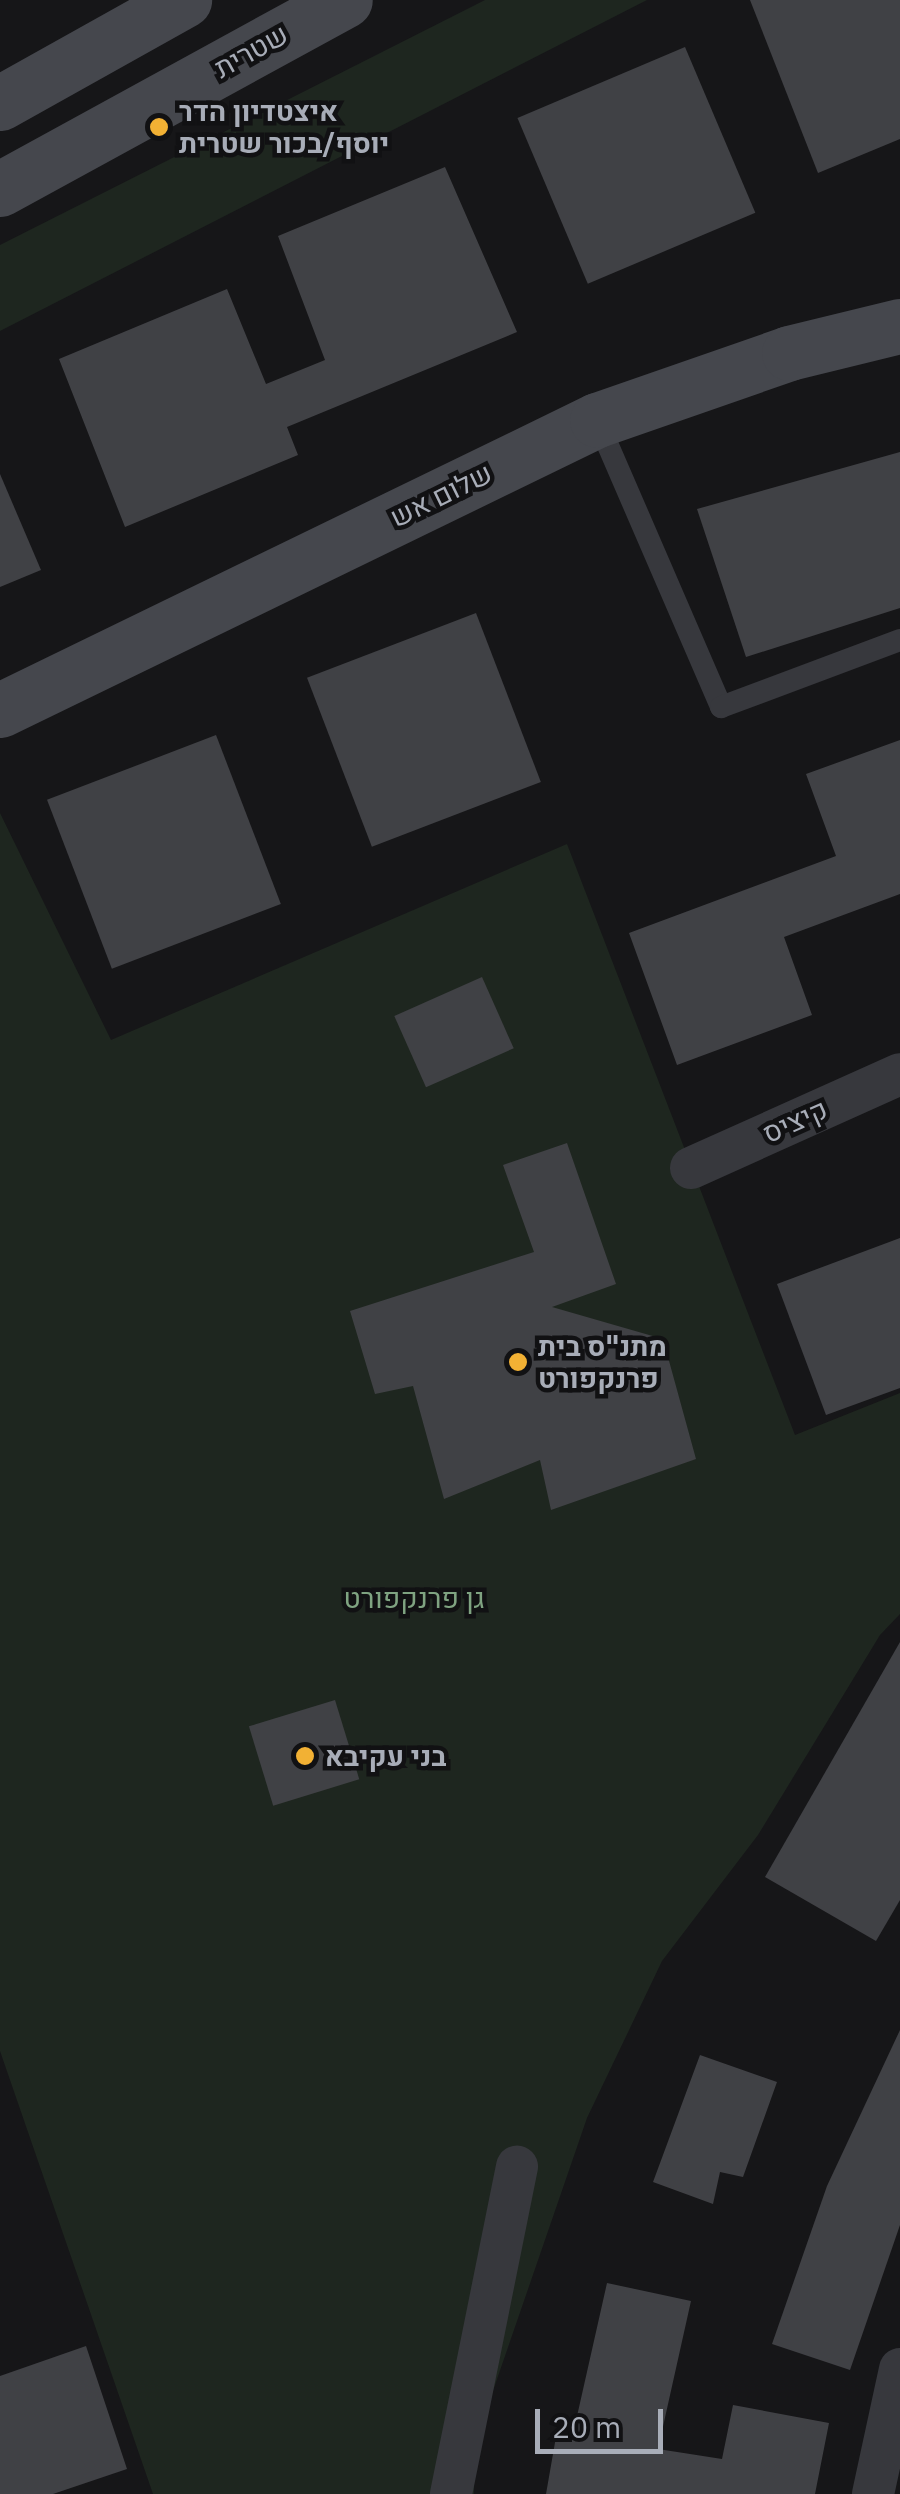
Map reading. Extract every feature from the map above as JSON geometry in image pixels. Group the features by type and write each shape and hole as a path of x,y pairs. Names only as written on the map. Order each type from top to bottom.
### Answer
{"street":[{"path":"0,103 184,0"},
{"name":"שטרית","path":"0,189 345,0"},
{"name":"שלום אש","path":"0,710 597,420 788,353 900,326"},
{"name":"קיציס","path":"690,1168 900,1074"},
{"path":"451,2494 517,2167"},
{"path":"873,2494 900,2369"}],"lane":[{"path":"597,420 722,707 900,640"}],"green space":[{"path":"485,0 647,0 0,331 0,245"},
{"name":"גן פרנקפורט","path":"0,813 111,1040 567,844 795,1435 900,1393 900,1614 880,1635 758,1835 662,1961 587,2118 474,2446 474,2494 153,2494 0,2051"}],"building":[{"path":"750,0 900,0 900,139 818,173"},
{"path":"685,47 755,213 588,284 517,118"},
{"path":"445,167 517,332 287,427 298,455 125,527 59,359 227,289 266,384 325,360 278,236"},
{"path":"900,452 900,608 746,657 697,509"},
{"path":"0,474 41,570 0,587"},
{"path":"476,613 541,782 372,847 307,678"},
{"path":"216,735 281,904 112,969 47,800"},
{"path":"900,740 900,894 784,937 812,1015 677,1065 629,933 836,856 806,774"},
{"path":"482,977 514,1048 426,1087 394,1016"},
{"name":"מתנ\"ס בית פרנקפורט","path":"567,1143 616,1284 552,1307 663,1339 696,1459 551,1510 540,1460 444,1499 413,1386 375,1394 350,1311 534,1252 503,1165"},
{"path":"900,1238 900,1388 826,1415 777,1284"},
{"path":"900,1642 900,1900 876,1941 765,1877"},
{"name":"בני עקיבא","path":"335,1700 359,1779 273,1806 249,1726"},
{"path":"900,2030 900,2225 850,2370 772,2344 827,2186"},
{"path":"700,2055 777,2082 743,2177 720,2172 713,2204 653,2182"},
{"path":"607,2283 691,2301 658,2449 722,2459 733,2405 829,2423 815,2494 546,2494 557,2431 573,2434"},
{"path":"86,2346 127,2469 53,2494 0,2494 0,2376"}],"place":[{"name":"איצטדיון הדר יוסף/בכור שטרית","path":"159,127"},
{"name":"מתנ\"ס בית פרנקפורט","path":"518,1362"},
{"name":"בני עקיבא","path":"305,1756"}]}
